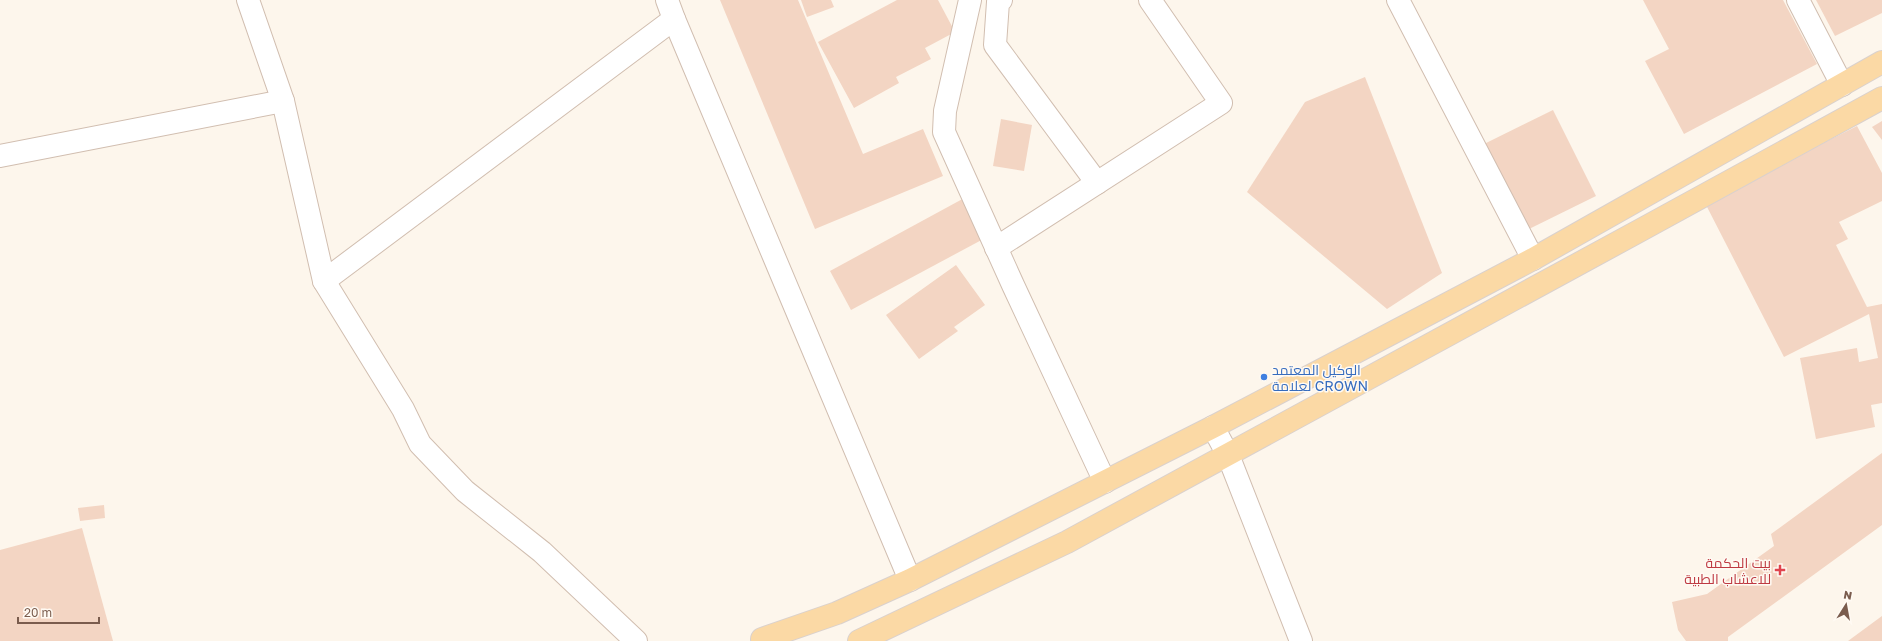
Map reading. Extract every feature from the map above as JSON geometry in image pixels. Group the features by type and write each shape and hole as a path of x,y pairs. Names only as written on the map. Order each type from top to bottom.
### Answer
{"main road":[{"path":"761,640 837,613 910,580 1213,427 1533,259 1882,62"},
{"path":"859,641 1067,542 1882,98"}],"street":[{"path":"248,0 284,101 324,281 403,409 420,444 465,491 542,552 636,641"},
{"path":"970,0 945,111 944,132 996,248 1105,482"},
{"path":"1001,0 998,2 995,45 1097,183"},
{"path":"996,248 1221,103 1150,0"},
{"path":"1398,0 1533,259"},
{"path":"1798,0 1842,85"},
{"path":"324,281 670,10 910,580"},
{"path":"0,156 284,101"},
{"path":"1213,427 1228,455 1301,641"}],"building":[{"path":"720,0 798,0 863,154 923,129 943,176 815,229"},
{"path":"801,0 831,0 834,7 807,17"},
{"path":"897,0 938,0 955,32 925,48 931,59 896,77 899,83 854,108 818,42"},
{"path":"1643,0 1783,0 1817,64 1684,134 1645,61 1669,49"},
{"path":"1816,0 1882,0 1882,13 1835,36"},
{"path":"1365,77 1442,273 1387,309 1247,192 1305,102"},
{"path":"1553,110 1596,196 1525,231 1482,145"},
{"path":"1001,119 1032,125 1024,171 993,166"},
{"path":"1882,121 1882,140 1872,127"},
{"path":"1857,126 1882,173 1882,201 1839,222 1848,239 1836,245 1867,307 1882,304 1882,403 1871,405 1875,427 1816,439 1800,358 1857,348 1859,362 1878,358 1869,314 1784,357 1705,203"},
{"path":"968,196 989,236 851,310 830,271"},
{"path":"956,265 985,305 954,327 958,331 919,359 886,315"},
{"name":"بيت الحكمة للاعشاب الطبية","path":"1882,453 1882,525 1728,637 1728,641 1686,641 1678,630 1672,602 1707,594 1774,546 1771,534"},
{"path":"104,505 105,518 80,521 78,508"},
{"path":"82,528 113,641 0,641 0,550"},
{"path":"1882,616 1882,641 1848,641"}],"place":[{"name":"الوكيل المعتمد لعلامة CROWN","path":"1264,377"},
{"name":"بيت الحكمة للاعشاب الطبية","path":"1780,570"}]}
